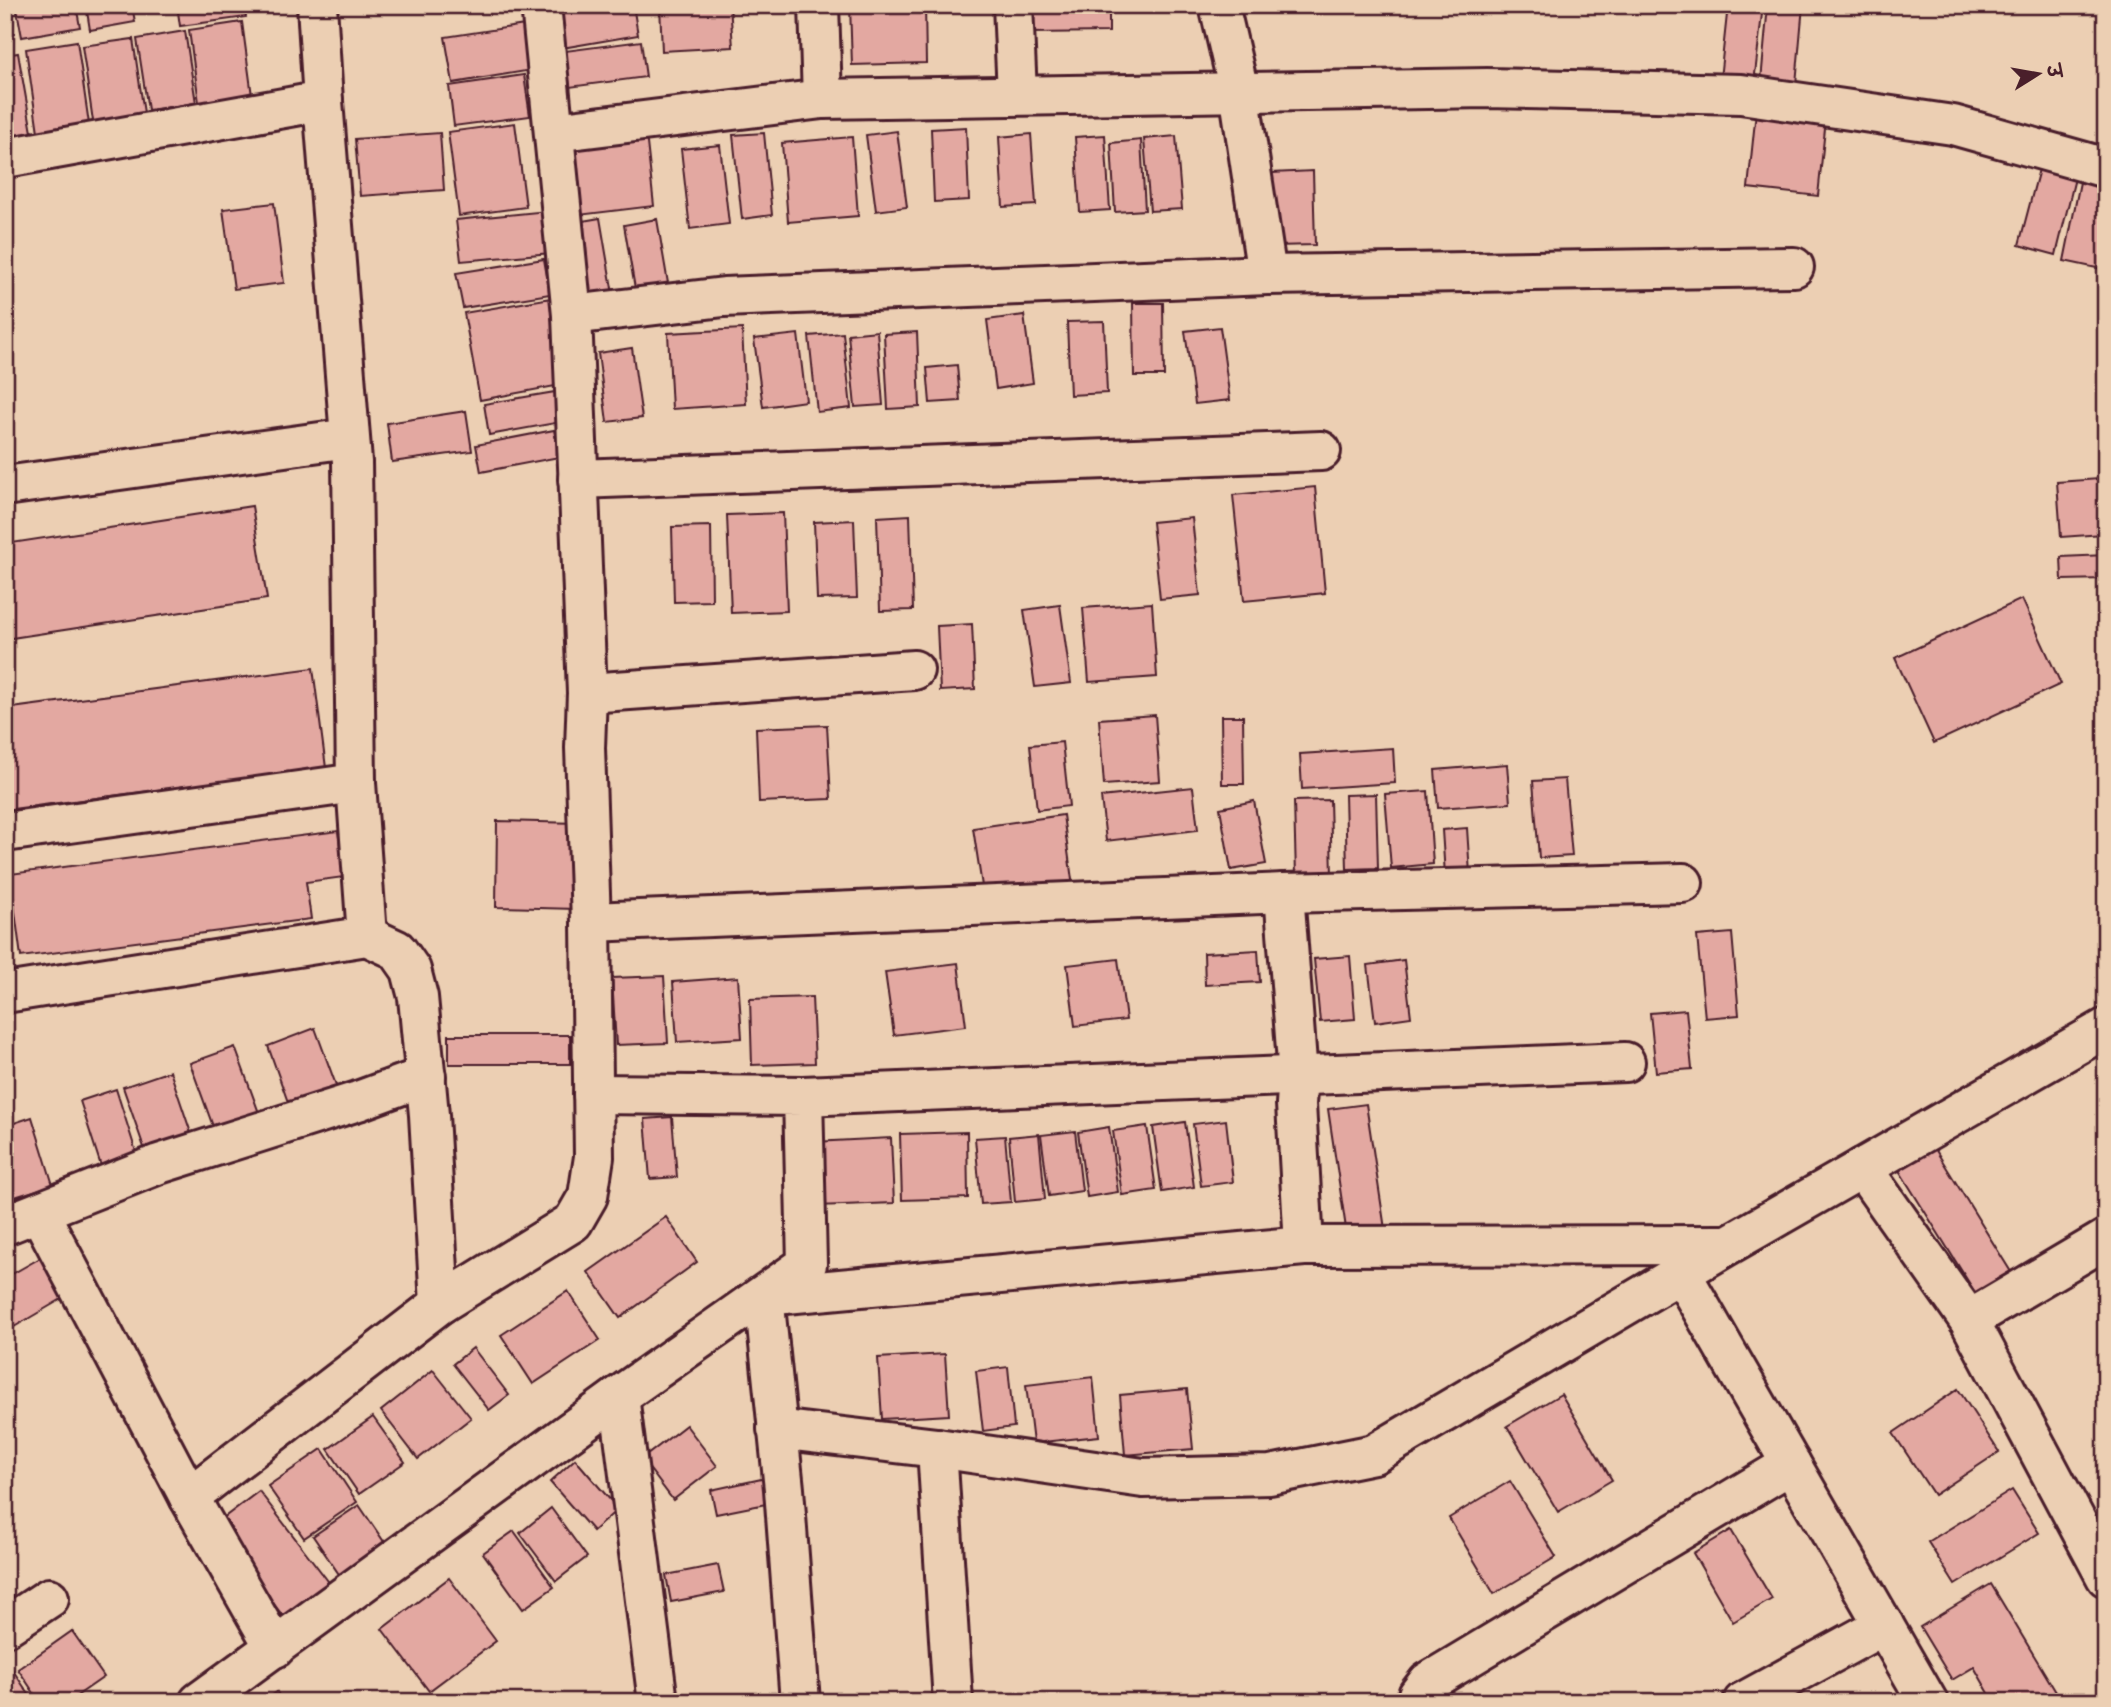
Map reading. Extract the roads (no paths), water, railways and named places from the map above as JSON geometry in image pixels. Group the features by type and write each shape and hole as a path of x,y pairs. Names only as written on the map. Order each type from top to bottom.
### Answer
{"street":[{"path":"317,5 352,462 356,783 367,936"},
{"path":"189,1497 440,1304 573,1222 588,1196 594,1157 592,922 585,748 587,693 572,315 541,5"},
{"path":"819,5 822,99"},
{"path":"1013,5 1017,94"},
{"path":"1219,5 1239,91 1267,275"},
{"path":"554,132 822,99 1487,88 1741,94 1953,125 2106,168"},
{"path":"5,158 323,101"},
{"path":"572,315 724,297 1267,275 1794,267"},
{"path":"5,486 349,438"},
{"path":"578,479 1321,451"},
{"path":"587,693 914,670"},
{"path":"5,832 356,783"},
{"path":"592,922 1284,893 1682,883"},
{"path":"1284,893 1297,1076 1296,1104 1304,1246"},
{"path":"5,993 367,936 397,950 411,970 418,997 426,1076 440,1304"},
{"path":"777,1429 937,1448 1143,1478 1270,1475 1374,1454 1728,1245 2106,1028"},
{"path":"593,1094 803,1096 1625,1062"},
{"path":"275,1648 189,1497 22,1218 159,1164 358,1101 426,1076"},
{"path":"199,1702 619,1396 807,1264 803,1096"},
{"path":"1862,1168 1969,1320 2093,1518 2106,1577"},
{"path":"1969,1320 2106,1239"},
{"path":"764,1296 1304,1246 1728,1245"},
{"path":"1681,1273 1928,1702"},
{"path":"764,1296 784,1489 800,1702"},
{"path":"619,1396 658,1702"},
{"path":"937,1448 953,1702"},
{"path":"1416,1702 1428,1682 1791,1464"},
{"path":"5,1627 49,1598"},
{"path":"1743,1702 1884,1625"}]}
